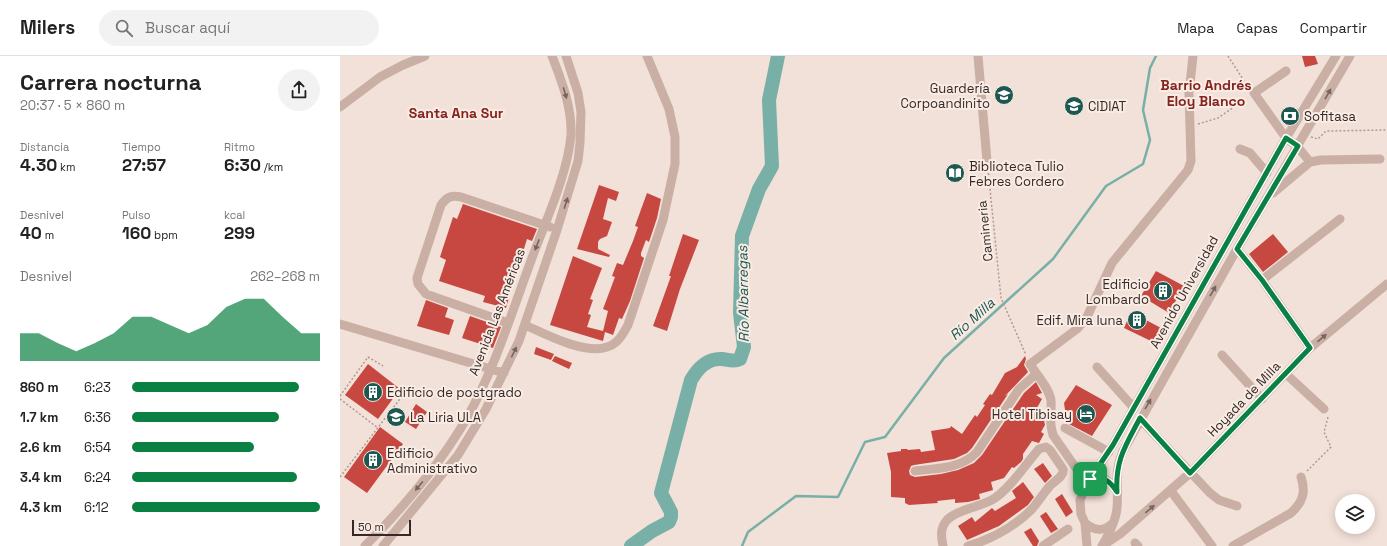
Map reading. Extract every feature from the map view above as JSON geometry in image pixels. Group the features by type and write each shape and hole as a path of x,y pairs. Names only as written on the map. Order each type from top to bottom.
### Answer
{"street":[{"path":"340,107 380,77 425,56"},
{"name":"Avenida Las Américas","path":"366,546 431,471 468,416 490,369 508,323 545,225 563,172 571,135 569,106 564,87 552,56"},
{"name":"Avenida Las Américas","path":"383,546 458,455 486,409 525,325 557,230 578,161 581,112 578,93 566,56"},
{"path":"525,325 568,343 596,349 607,347 616,343 628,325 663,220 675,164 675,137 669,109 647,56"},
{"path":"978,56 987,161"},
{"path":"1117,492 1108,481 1096,478 1089,482 1053,435 1049,419 1051,401 1048,392 1030,364 1077,329 1086,318 1112,264 1188,170 1191,161 1189,93 1193,56"},
{"name":"Avenido Universidad","path":"1087,546 1085,523 1081,514 1080,500 1089,482 1109,452 1286,138 1336,56"},
{"path":"1106,545 1117,508 1116,478 1118,464 1140,418 1350,56"},
{"path":"1286,72 1254,93 1286,138 1298,146 1310,162"},
{"path":"1240,149 1250,153 1267,172"},
{"path":"1267,197 1310,162 1321,160 1380,159"},
{"path":"508,323 426,294 418,284 417,278 441,205 446,199 452,196 461,197 557,230"},
{"path":"1262,280 1340,219"},
{"path":"1237,249 1262,280 1310,348"},
{"name":"Hoyada de Milla","path":"1106,545 1171,491 1190,473 1310,348 1387,284"},
{"path":"340,324 504,373"},
{"path":"1222,354 1262,399"},
{"path":"1097,367 1134,408"},
{"path":"916,471 956,466 968,460 976,452 1019,389 1036,374"},
{"path":"1286,374 1324,409"},
{"path":"1140,418 1190,473 1214,496 1237,506"},
{"path":"1065,428 1109,452"},
{"path":"943,546 941,535 942,528 948,519 995,498 1003,492 1038,450 1046,448 1050,450 1063,469 1063,474 1048,488 1032,508 1010,527 986,540 968,546"},
{"path":"1234,546 1291,513 1298,507 1304,494 1302,477"},
{"path":"1171,491 1212,546"},
{"path":"1085,523 1097,530 1104,530 1114,522"},
{"path":"1043,546 1068,529"}],"path":[{"path":"1190,126 1218,118 1254,93 1249,88 1228,56"},
{"path":"1304,135 1318,139 1326,131 1387,130"},
{"name":"Camineria","path":"987,161 1002,298 1030,364"},
{"path":"340,396 368,357 384,366"},
{"path":"340,477 406,391"},
{"path":"340,399 378,428"},
{"path":"1302,477 1331,447 1324,432 1328,415 1324,409"}],"building":[{"path":"1302,56 1315,56 1318,64 1305,67"},
{"path":"599,185 619,192 616,201 608,198 603,219 612,222 607,236 600,239 598,242 598,249 610,255 609,257 577,249"},
{"path":"647,193 661,199 657,218 649,242 646,240 641,253 641,256 644,258 630,301 622,319 619,318 613,335 605,332 603,341 550,325 573,256 602,268 590,299 593,300 588,314 591,315 587,327 603,331 608,311 603,309 615,277 612,276 617,263 623,265 638,227 635,226"},
{"path":"463,204 537,229 532,241 527,239 506,308 483,302 485,296 439,281 446,260 440,257 453,217 457,219"},
{"path":"683,234 699,240 680,289 667,331 653,326 671,276 669,276"},
{"path":"1273,234 1288,252 1263,272 1249,254"},
{"name":"Edificio Lombardo","path":"1156,271 1184,286 1169,313 1141,296"},
{"path":"426,300 448,308 445,317 454,320 449,335 417,326"},
{"name":"Edif. Mira luna","path":"1131,312 1161,328 1153,342 1124,328"},
{"path":"470,316 501,327 493,348 462,338"},
{"path":"536,347 554,354 551,360 534,354"},
{"path":"555,356 572,363 569,369 552,361"},
{"path":"1025,356 1026,359 1024,365 1028,372 1005,396 1008,394 972,448 967,453 954,459 914,465 911,466 909,471 910,475 915,477 941,474 958,470 974,463 982,455 1024,393 1036,382 1042,393 1036,395 1042,399 1034,413 1044,420 1045,425 1041,432 1044,434 1039,443 1032,441 1023,454 1023,459 1021,462 1014,468 1012,467 1004,478 991,482 993,490 979,494 980,499 955,503 955,499 937,501 938,503 909,505 905,503 905,498 891,497 891,472 887,453 901,451 901,449 920,449 921,452 935,450 931,431 950,428 951,426 962,434 975,415 977,417 985,405 983,404 990,394 992,395 1005,373 1017,367"},
{"name":"Edificio de postgrado","path":"368,364 400,389 378,419 345,395"},
{"name":"Hotel Tibisay","path":"1076,385 1112,405 1092,436 1067,423 1064,403"},
{"path":"416,404 427,412 416,429 405,422"},
{"name":"Edificio Administrativo","path":"380,427 403,444 367,493 344,477"},
{"path":"1043,463 1052,476 1045,483 1034,469"},
{"path":"1023,482 1034,497 1028,505 999,526 967,540 958,526 972,517 975,522 992,508 995,511 1016,498 1012,491"},
{"path":"1062,494 1073,512 1066,517 1055,499"},
{"path":"1046,512 1058,529 1051,533 1040,516"},
{"path":"1031,528 1039,541 1037,546 1033,546 1024,532"}],"waterway":[{"name":"Río Albarregas","path":"631,546 652,531 669,522 671,517 671,512 661,493 691,380 700,368 707,362 717,359 734,361 740,359 744,347 740,313 742,236 759,189 772,166 769,100 778,56"},
{"name":"Río Milla","path":"742,546 748,532 796,496 838,497 865,442 885,437 944,358 1053,259 1106,186 1143,164 1150,140 1143,110 1150,68 1156,56"}],"place":[{"name":"Guardería Corpoandinito","path":"1004,95"},
{"name":"CIDIAT","path":"1074,106"},
{"name":"Sofitasa","path":"1290,116"},
{"name":"Biblioteca Tulio Febres Cordero","path":"955,173"},
{"name":"Edificio Lombardo","path":"1163,291"},
{"name":"Edif. Mira luna","path":"1137,320"},
{"name":"Edificio de postgrado","path":"373,392"},
{"name":"Hotel Tibisay","path":"1086,414"},
{"name":"La Liria ULA","path":"396,417"},
{"name":"Edificio Administrativo","path":"373,460"}],"district":[{"name":"Barrio Andrés Eloy Blanco","path":"1206,94"},
{"name":"Santa Ana Sur","path":"456,113"}],"route":[{"path":"1286,138 1298,146 1237,249 1262,280 1310,348 1190,473 1140,418 1118,464 1116,478 1117,492 1112,484 1102,478 1090,479 1113,445 1286,138"}]}
